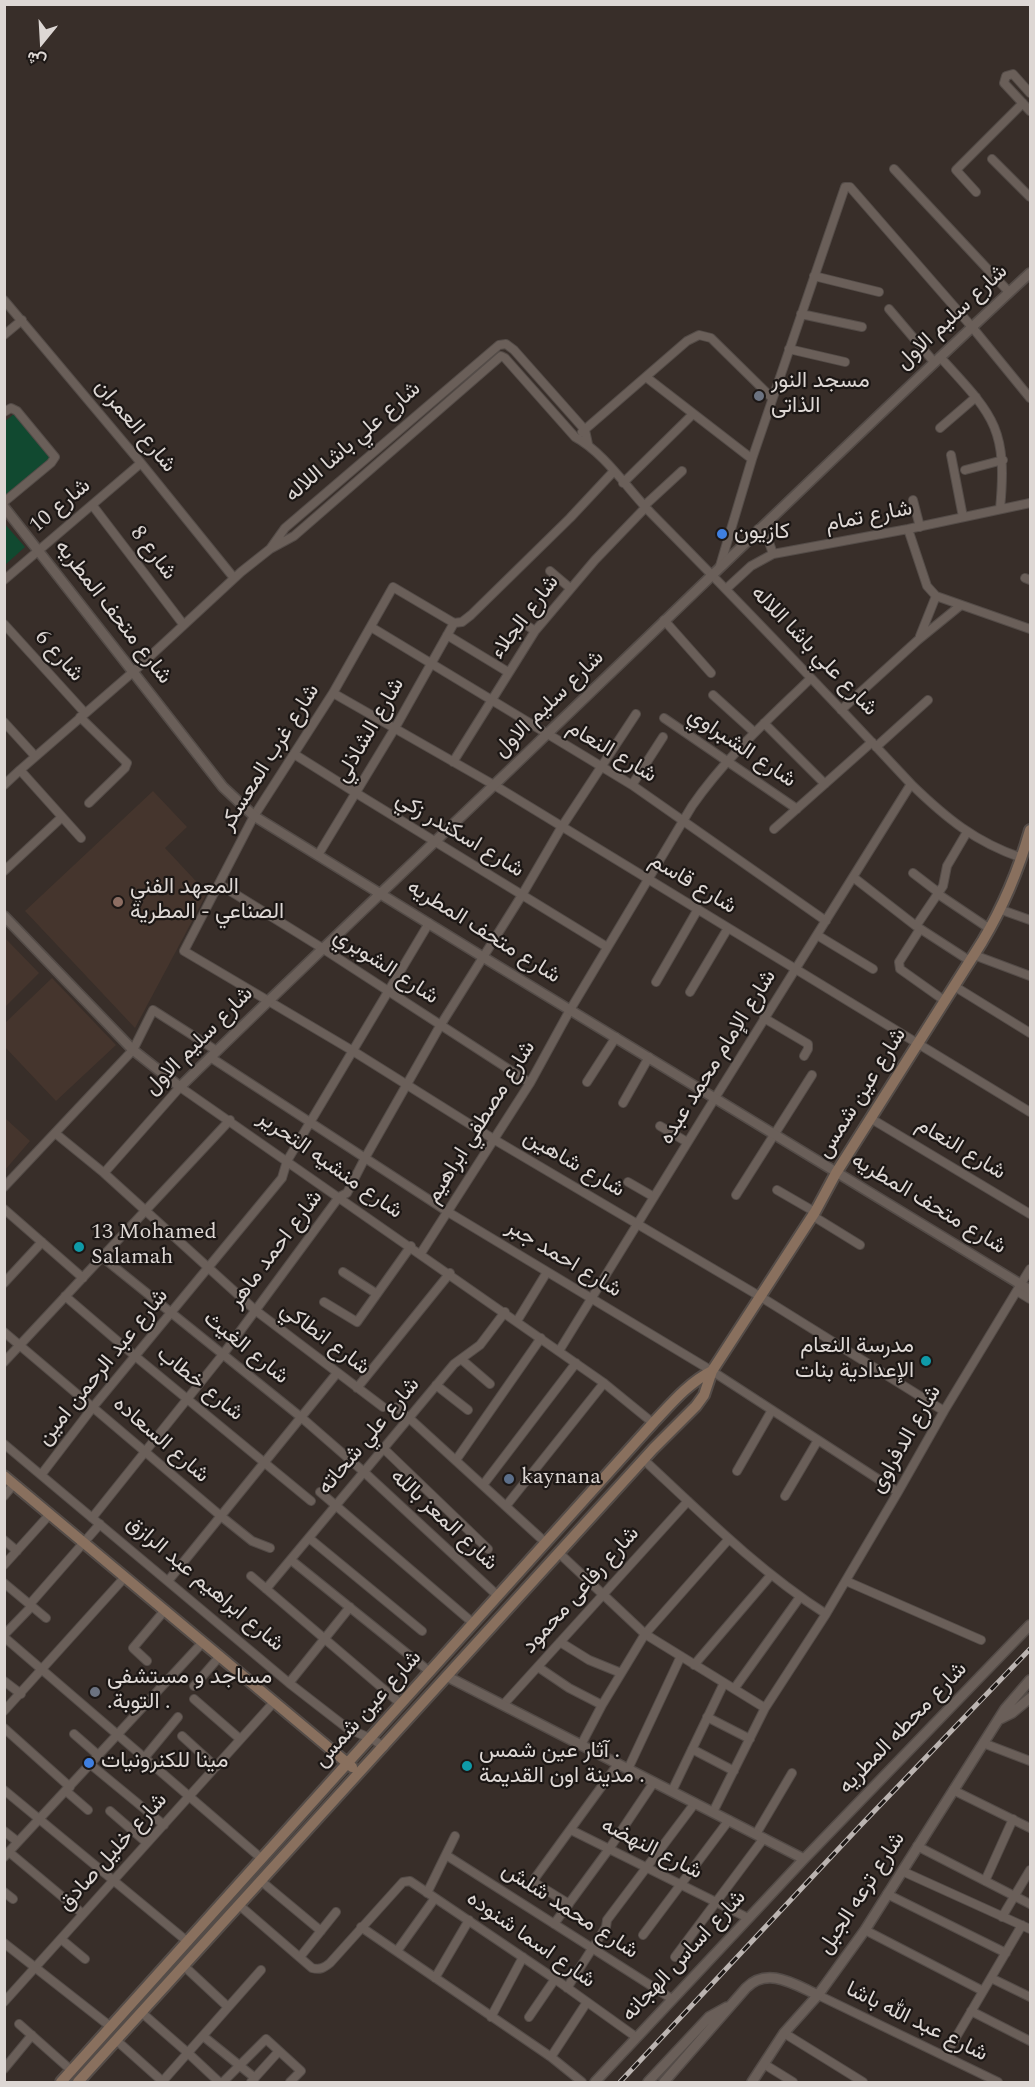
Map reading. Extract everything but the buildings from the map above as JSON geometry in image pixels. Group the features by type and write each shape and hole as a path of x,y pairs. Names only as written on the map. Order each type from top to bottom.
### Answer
{"main road":[{"name":"شارع عين شمس","path":"78,2082 644,1460 696,1406 704,1395 712,1371 814,1214 836,1173 990,929 1026,859 1030,830"},
{"name":"شارع عين شمس","path":"61,2082 653,1423 697,1379 712,1371"},
{"name":"شارع ابراهيم عبد الرازق","path":"4,1476 359,1773"}],"street":[{"path":"1030,93 1013,74 1006,76 1004,82 1030,111"},
{"path":"976,192 956,170 1023,103"},
{"path":"992,159 1030,196"},
{"path":"894,169 1009,292"},
{"path":"720,566 752,459 843,188 850,187 972,327 1030,398"},
{"name":"شارع سليم الاول","path":"104,1173 180,1087 322,948 494,786 758,529 1030,273"},
{"path":"814,276 879,292"},
{"name":"شارع العمران","path":"4,300 234,578"},
{"path":"889,309 976,397 994,424 1000,440 1003,460 1000,509"},
{"path":"801,314 862,327"},
{"path":"4,335 22,320"},
{"path":"575,437 687,341 699,335 711,338 772,398"},
{"name":"شارع علي باشا اللاله","path":"270,549 285,528 498,345 506,344 514,350 585,430 588,444"},
{"path":"789,349 845,362"},
{"name":"شارع علي باشا اللاله","path":"4,785 133,672 234,578 270,549 294,536 499,357 505,358 575,437 588,444 645,507 938,810 967,832 988,844 1026,859"},
{"path":"646,377 752,459"},
{"path":"540,397 549,389"},
{"path":"940,428 976,397"},
{"path":"4,412 11,408 17,411 55,456 51,463 4,502"},
{"path":"623,483 693,414"},
{"path":"951,455 963,517"},
{"path":"965,470 1003,460"},
{"name":"شارع 10","path":"4,580 141,463"},
{"path":"454,623 462,622 471,615 570,518 612,471"},
{"name":"شارع الجلاء","path":"453,762 535,631 570,588 645,507 682,471"},
{"path":"913,500 920,527"},
{"name":"شارع تمام","path":"726,589 751,566 773,554 920,527 1030,502"},
{"name":"شارع 8","path":"93,506 183,624"},
{"name":"شارع متحف المطريه","path":"4,507 224,787 254,816 775,1134 1019,1288 1030,1299"},
{"path":"758,529 769,542 773,554"},
{"path":"908,529 927,586 936,596 1030,629"},
{"path":"550,571 570,588"},
{"name":"شارع غرب المعسكر","path":"184,951 254,816 333,693 393,587 454,623"},
{"path":"918,640 936,596"},
{"path":"841,710 918,640 961,605"},
{"path":"519,620 535,631"},
{"path":"664,620 711,673"},
{"name":"شارع الشاذلي","path":"318,855 395,728 454,623"},
{"name":"شارع 6","path":"4,624 82,715 127,763 125,768 89,803"},
{"name":"شارع النعام","path":"371,627 632,785 826,921"},
{"path":"447,635 508,672"},
{"name":"شارع مصطفي ابراهيم","path":"421,1253 530,1083 607,946 706,786 754,732 811,678"},
{"name":"شارع قاسم","path":"333,693 494,786 1030,1110"},
{"path":"713,695 754,732"},
{"path":"774,829 928,700"},
{"name":"شارع احمد ماهر","path":"92,1518 224,1353 339,1197 348,1193 405,1085 440,1026 561,828 636,714"},
{"name":"شارع الشبراوي","path":"664,718 797,809"},
{"path":"4,722 35,756"},
{"path":"764,723 825,784"},
{"path":"632,785 663,737"},
{"name":"شارع اسكندر زكي","path":"294,754 607,946"},
{"path":"20,770 81,838"},
{"name":"شارع الإمام محمد عبده","path":"559,1351 911,784"},
{"path":"4,871 62,817"},
{"path":"945,1000 900,969 899,962 945,882 947,866 967,832"},
{"path":"913,873 938,894 990,929"},
{"path":"853,877 918,928 972,958 1030,976"},
{"name":"شارع الشوبري","path":"219,884 530,1083"},
{"path":"656,982 698,909"},
{"path":"999,909 1030,920"},
{"name":"شارع منشيه التحرير","path":"4,916 133,1050 180,1087 517,1320 604,1383 653,1423"},
{"name":"شارع عبد الرحمن امين","path":"42,1475 93,1407 282,1178 287,1161 429,923"},
{"path":"690,992 728,928"},
{"path":"817,935 873,969"},
{"name":"شارع شاهين","path":"184,951 353,1051 495,1140 760,1296 944,1411"},
{"path":"954,986 1030,1033"},
{"name":"شارع احمد جبر","path":"133,1050 153,1010 365,1158 448,1212 712,1371 898,1492"},
{"path":"764,1018 808,1044 804,1056"},
{"path":"587,1082 615,1037"},
{"path":"4,1187 133,1050"},
{"path":"623,1103 649,1058"},
{"path":"736,1196 812,1075"},
{"name":"شارع النعام","path":"870,1118 1030,1214"},
{"path":"4,1362 230,1120"},
{"path":"660,1126 687,1142"},
{"name":"شارع انطاكي","path":"55,1132 146,1210 255,1310 383,1407"},
{"path":"628,1182 654,1197"},
{"path":"777,1190 860,1245"},
{"path":"4,1209 83,1278"},
{"path":"4,1283 42,1242"},
{"path":"324,1302 355,1322 358,1321 411,1246"},
{"name":"شارع الغيث","path":"102,1257 224,1353 364,1472"},
{"name":"شارع الدفراوى","path":"713,1812 765,1708 846,1581 944,1411 1030,1269"},
{"path":"343,1272 377,1294"},
{"path":"517,1320 547,1272"},
{"path":"357,1388 450,1273"},
{"name":"شارع متحف المطريه","path":"1019,1288 1030,1290"},
{"name":"شارع خطاب","path":"65,1296 311,1501"},
{"name":"شارع علي شحاته","path":"266,1589 436,1385 456,1362 480,1345 505,1312"},
{"name":"شارع السعاده","path":"4,1332 222,1517 252,1541 270,1548"},
{"path":"456,1460 542,1338"},
{"path":"461,1359 490,1384"},
{"path":"483,1485 576,1363"},
{"path":"168,1581 337,1373"},
{"path":"506,1506 604,1383"},
{"path":"436,1385 468,1410"},
{"path":"397,1407 546,1542"},
{"path":"737,1471 771,1410"},
{"path":"785,1496 818,1440"},
{"name":"شارع ابراهيم عبد الرازق","path":"4,1444 289,1683 347,1728 384,1747"},
{"path":"383,1448 488,1549"},
{"path":"644,1460 728,1540 800,1597 826,1614"},
{"name":"شارع المعز بالله","path":"364,1472 498,1596"},
{"path":"4,1496 14,1484"},
{"path":"320,1492 473,1623"},
{"name":"شارع رفاعى محمود","path":"503,1705 688,1501"},
{"path":"4,1565 50,1514"},
{"path":"100,1524 4,1636 262,1859"},
{"path":"309,1538 422,1631"},
{"path":"4,1540 17,1551"},
{"path":"581,1745 645,1634 728,1540"},
{"path":"559,1554 645,1634 765,1708"},
{"path":"291,1560 430,1672"},
{"path":"694,1665 771,1575"},
{"path":"251,1576 401,1704"},
{"path":"4,1711 44,1670 125,1577"},
{"path":"846,1581 981,1640"},
{"path":"4,1582 46,1618"},
{"path":"734,1689 800,1597"},
{"path":"289,1683 350,1607"},
{"path":"147,1661 133,1648 165,1610"},
{"name":"شارع محطه المطريه","path":"804,1859 1030,1625"},
{"path":"83,1914 7,1854 203,1642"},
{"path":"560,1642 589,1660 621,1674"},
{"path":"194,1686 220,1656"},
{"path":"628,1768 681,1656"},
{"path":"538,1667 569,1688 602,1705"},
{"path":"448,1677 804,1859"},
{"name":"شارع ترعه الجبل","path":"752,2082 784,2033 818,1995 865,1930 998,1720 1014,1697 1030,1680"},
{"path":"4,1681 21,1694"},
{"path":"672,1791 724,1683"},
{"name":"شارع ترعه الجبل","path":"998,1720 1012,1713 1030,1698"},
{"path":"194,1700 240,1739"},
{"name":"شارع خليل صادق","path":"4,2002 274,1702"},
{"path":"145,1757 178,1717"},
{"path":"707,1717 750,1739"},
{"path":"4,1728 88,1810"},
{"path":"74,1734 99,1755"},
{"path":"182,1736 216,1767"},
{"path":"983,1743 1030,1761"},
{"path":"692,1749 734,1770"},
{"path":"90,1764 164,1825"},
{"path":"569,1904 534,1881 618,1764"},
{"path":"675,1957 716,1904 760,1836 792,1773"},
{"path":"554,1924 654,1782"},
{"path":"952,1790 1030,1828"},
{"path":"4,1791 188,1942"},
{"path":"567,1988 606,1927 607,1920 695,1803"},
{"path":"110,1811 147,1843"},
{"path":"643,1935 729,1820"},
{"path":"985,1881 1013,1820"},
{"name":"شارع النهضه","path":"571,1830 748,1918"},
{"path":"4,1831 18,1842"},
{"path":"396,1951 431,1896 455,1836"},
{"path":"917,1846 1030,1904"},
{"name":"شارع محمد شلش","path":"446,1855 672,1999"},
{"name":"شارع اساس الهجانه","path":"595,2082 804,1859"},
{"path":"1002,1917 1030,1870"},
{"path":"902,1871 1030,1929"},
{"path":"261,1881 321,1931"},
{"name":"شارع اسما شنوده","path":"361,1927 402,1883 410,1881 522,1956 636,2037"},
{"path":"4,1892 13,1899"},
{"path":"887,1894 1006,1953"},
{"path":"239,1905 312,1968 319,1970 325,1967 361,1927 551,2058 582,2082"},
{"path":"300,1957 336,1912"},
{"path":"435,1978 469,1920"},
{"path":"945,2056 1022,1925"},
{"path":"865,1930 983,1991"},
{"path":"61,1939 85,1959"},
{"path":"4,1943 111,2027"},
{"path":"491,2017 522,1956"},
{"path":"184,1966 228,2007"},
{"path":"116,2040 164,2081 261,1970"},
{"path":"664,2082 752,1983 765,1977 780,1979 818,1995"},
{"path":"991,1978 1030,1997"},
{"path":"529,2017 555,1979"},
{"name":"شارع عبد الله باشا","path":"818,1995 998,2082"},
{"path":"551,2058 587,2002"},
{"path":"648,2082 710,2017 732,2005"},
{"path":"141,2012 221,2082 266,2039 301,2071 290,2082"},
{"path":"971,2012 1030,2041"},
{"path":"19,2024 72,2071"},
{"path":"784,2033 862,2082"},
{"path":"4,2069 32,2035"},
{"path":"203,2036 240,2065 253,2080 279,2051"},
{"path":"764,2064 794,2082"}],"shaded area":[{"name":"المعهد الفني الصناعي - المطرية","path":"153,791 187,827 165,848 207,893 135,1028 25,911"},
{"path":"5,938 39,973 5,1007"},
{"path":"52,978 116,1045 56,1101 4,1046 5,1023"},
{"path":"5,1118 30,1141 5,1170"}],"green space":[{"path":"14,414 52,458 7,495 4,492 4,422"},
{"path":"4,523 25,547 5,565 4,565"}],"railway":[{"path":"620,2082 1030,1649"}],"place":[{"name":"مسجد النور الذاتى","path":"759,396"},
{"name":"كازيون","path":"722,534"},
{"name":"المعهد الفني الصناعي - المطرية","path":"118,902"},
{"name":"13 Mohamed Salamah","path":"79,1247"},
{"name":"مدرسة النعام الإعدادية بنات","path":"926,1361"},
{"name":"kaynana","path":"509,1479"},
{"name":"مساجد و مستشفى .التوبة .","path":"95,1692"},
{"name":"مينا للكنرونيات","path":"89,1763"},
{"name":"آثار عين شمس . مدينة اون القديمة .","path":"467,1766"}]}
